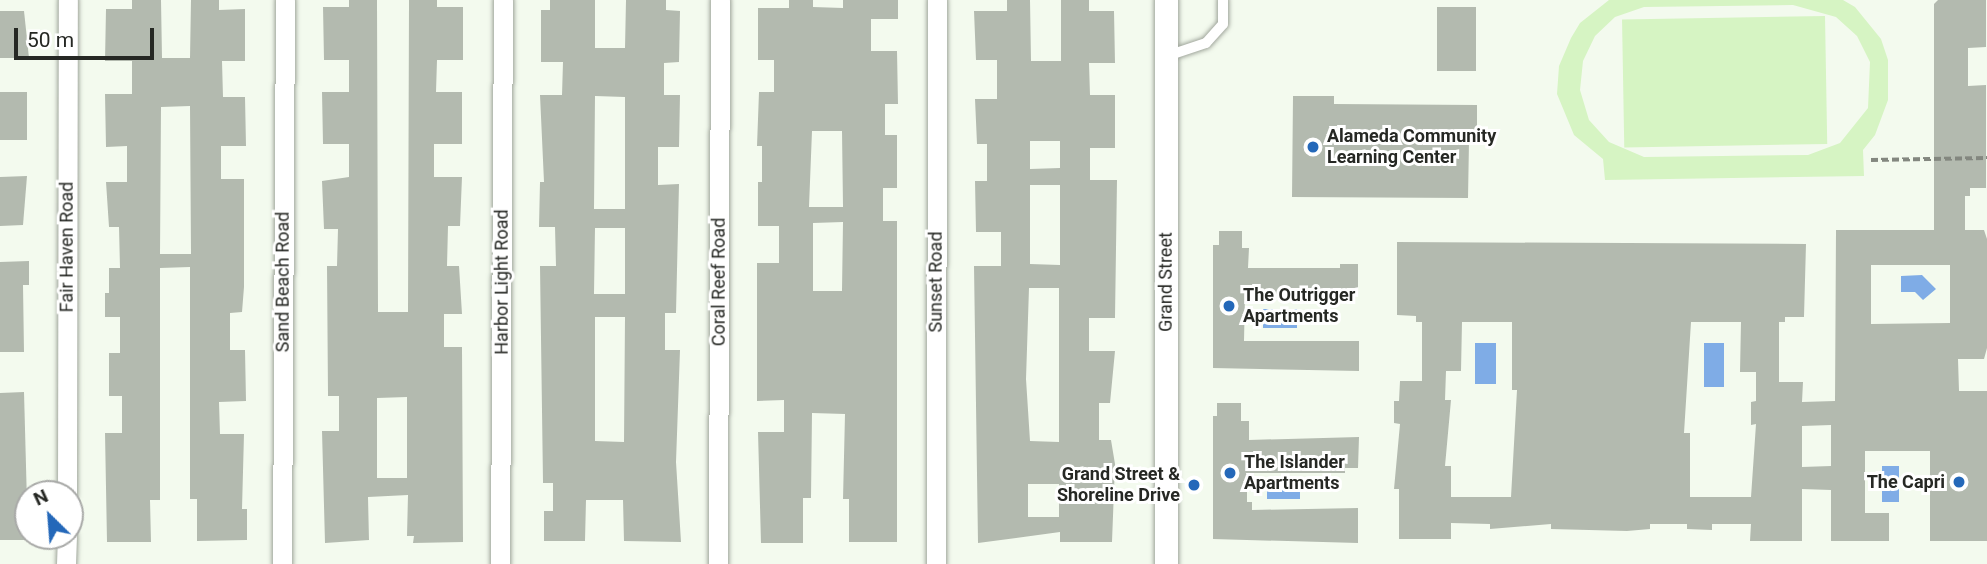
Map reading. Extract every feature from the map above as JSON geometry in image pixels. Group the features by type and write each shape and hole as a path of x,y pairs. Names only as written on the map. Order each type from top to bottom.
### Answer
{"street":[{"name":"Fair Haven Road","path":"67,480 68,0"},
{"name":"Sand Beach Road","path":"282,564 285,0"},
{"name":"Harbor Light Road","path":"500,564 503,0"},
{"name":"Coral Reef Road","path":"718,564 720,0"},
{"name":"Sunset Road","path":"936,564 937,0"},
{"name":"Grand Street","path":"1166,0 1166,564"}],"lane":[{"path":"1166,56 1206,43 1223,24 1223,0"}],"path":[{"path":"1871,160 1987,158"}],"green space":[{"path":"1609,0 1843,0 1855,7 1881,39 1888,60 1888,100 1875,135 1863,150 1864,176 1605,180 1603,159 1574,135 1557,94 1559,66 1580,23","holes":["1793,5 1836,17 1857,36 1870,62 1868,108 1840,143 1808,155 1644,157 1609,142 1589,120 1580,90 1583,61 1595,36 1615,17 1644,7"]},
{"path":"1825,16 1827,144 1624,148 1622,20"}],"water":[{"path":"1922,275 1936,289 1923,300 1915,292 1901,292 1901,276"},
{"path":"1263,309 1297,309 1297,328 1263,328"},
{"path":"1475,343 1496,343 1496,384 1475,384"},
{"path":"1704,343 1724,343 1724,387 1704,387"},
{"path":"1882,466 1899,466 1899,502 1882,502"},
{"path":"1267,482 1300,482 1300,499 1267,499"}],"building":[{"path":"132,0 161,0 162,58 190,58 191,0 219,0 219,10 245,9 245,61 222,61 223,97 245,97 246,146 221,146 221,179 244,179 242,312 230,313 230,350 245,350 246,401 219,402 220,434 244,434 242,509 247,509 247,540 197,541 197,499 190,499 190,267 160,268 160,500 150,500 151,542 107,542 105,433 122,433 122,396 109,396 109,353 120,353 120,317 105,317 105,293 109,293 109,268 120,268 119,227 109,227 106,182 127,182 127,146 106,147 105,94 132,94 132,61 105,61 106,9 132,9","holes":["190,106 191,254 160,254 161,107"]},
{"path":"349,0 377,0 378,312 408,312 409,0 437,0 437,7 463,7 463,60 437,60 436,92 462,92 462,144 434,144 434,177 462,177 460,226 448,226 447,266 459,266 462,314 444,314 444,347 462,347 463,542 413,543 414,536 407,536 408,495 368,497 369,540 325,543 322,431 339,431 339,396 328,396 327,266 337,266 338,229 324,229 322,181 349,177 349,144 323,144 322,92 349,92 349,60 324,60 323,7 349,7","holes":["407,397 407,478 377,478 377,398"]},
{"path":"550,0 595,0 595,48 625,48 626,0 666,0 666,10 680,11 679,62 664,63 664,95 680,95 679,147 658,147 658,185 679,184 676,313 665,313 665,350 680,350 676,462 681,542 624,541 623,500 586,500 585,541 544,541 544,511 553,511 553,483 543,483 540,266 556,266 555,227 539,227 540,182 544,182 540,95 562,95 563,62 541,62 541,10 550,10","holes":["595,96 625,97 625,209 594,209","595,228 625,228 625,294 594,294","595,317 625,317 624,442 595,441"]},
{"path":"789,0 813,0 813,7 843,8 843,0 898,0 898,19 871,19 871,51 897,51 898,104 885,104 885,135 897,135 897,188 883,188 883,221 897,221 897,542 849,542 849,499 843,499 845,414 812,413 811,498 803,498 803,543 761,543 758,432 784,432 784,400 757,401 757,263 779,263 779,226 758,226 758,182 762,182 762,146 757,146 759,92 774,92 774,60 758,60 758,8 789,8","holes":["812,131 842,131 843,207 809,207","843,222 842,291 813,291 813,223"]},
{"path":"1007,0 1030,0 1031,61 1061,61 1061,0 1089,0 1089,11 1114,11 1115,63 1089,63 1090,95 1115,95 1115,148 1090,148 1090,180 1117,180 1115,318 1089,318 1089,351 1115,351 1110,403 1099,403 1099,440 1111,440 1115,464 1112,542 1060,542 1060,532 978,543 974,266 1001,266 1001,232 976,232 975,181 987,181 987,144 977,144 975,99 997,99 997,60 976,60 974,11 1007,11","holes":["1030,141 1060,141 1060,168 1030,169","1030,185 1060,185 1060,265 1030,264","1029,288 1059,288 1059,442 1030,441 1026,379","1028,484 1059,484 1059,517 1028,517"]},
{"path":"1938,0 1986,0 1986,47 1968,48 1968,86 1986,85 1986,188 1970,188 1970,196 1965,196 1965,230 1984,230 1987,239 1987,348 1984,359 1958,359 1959,391 1987,391 1987,541 1930,541 1930,451 1865,451 1865,513 1889,513 1889,541 1831,541 1831,490 1802,489 1802,541 1750,541 1751,524 1712,524 1712,530 1687,529 1687,524 1650,524 1650,529 1627,531 1551,529 1551,524 1490,529 1490,524 1451,523 1451,539 1399,539 1399,489 1394,489 1400,424 1394,423 1394,401 1399,401 1400,381 1422,381 1422,322 1416,322 1416,316 1397,315 1397,242 1806,244 1804,317 1785,317 1785,322 1779,322 1779,382 1803,382 1802,402 1835,401 1836,230 1934,230 1934,4","holes":["1871,265 1950,265 1950,323 1871,324","1462,322 1512,322 1512,390 1517,390 1511,497 1451,497 1451,466 1445,466 1451,400 1445,400 1446,371 1461,371","1691,322 1741,322 1740,372 1756,372 1756,401 1751,402 1751,425 1756,424 1751,497 1690,497 1690,433 1684,433","1831,425 1831,466 1802,467 1802,426"]},
{"path":"1437,7 1476,7 1476,71 1437,71"},
{"path":"0,11 24,11 29,58 0,58"},
{"path":"0,92 27,92 27,140 0,140"},
{"path":"1293,96 1334,96 1334,104 1477,105 1477,142 1469,142 1468,198 1292,197"},
{"path":"27,176 23,225 0,226 0,177"},
{"name":"The Outrigger Apartments","path":"1219,231 1242,231 1242,248 1249,248 1248,268 1340,268 1340,264 1358,264 1358,295 1245,294 1244,341 1359,341 1359,371 1213,368 1213,245 1219,245"},
{"path":"29,261 29,285 23,285 24,352 0,352 0,262"},
{"path":"24,392 26,480 14,480 14,540 0,540 0,393"},
{"name":"The Islander Apartments","path":"1217,403 1241,403 1241,421 1249,421 1249,440 1359,437 1358,468 1345,468 1345,473 1247,473 1247,502 1252,502 1252,510 1358,508 1358,543 1213,539 1213,416 1217,416"}],"place":[{"name":"Alameda Community Learning Center","path":"1313,147"},
{"name":"The Outrigger Apartments","path":"1229,306"},
{"name":"The Islander Apartments","path":"1230,473"},
{"name":"The Capri","path":"1959,482"},
{"name":"Grand Street & Shoreline Drive","path":"1194,485"}]}
